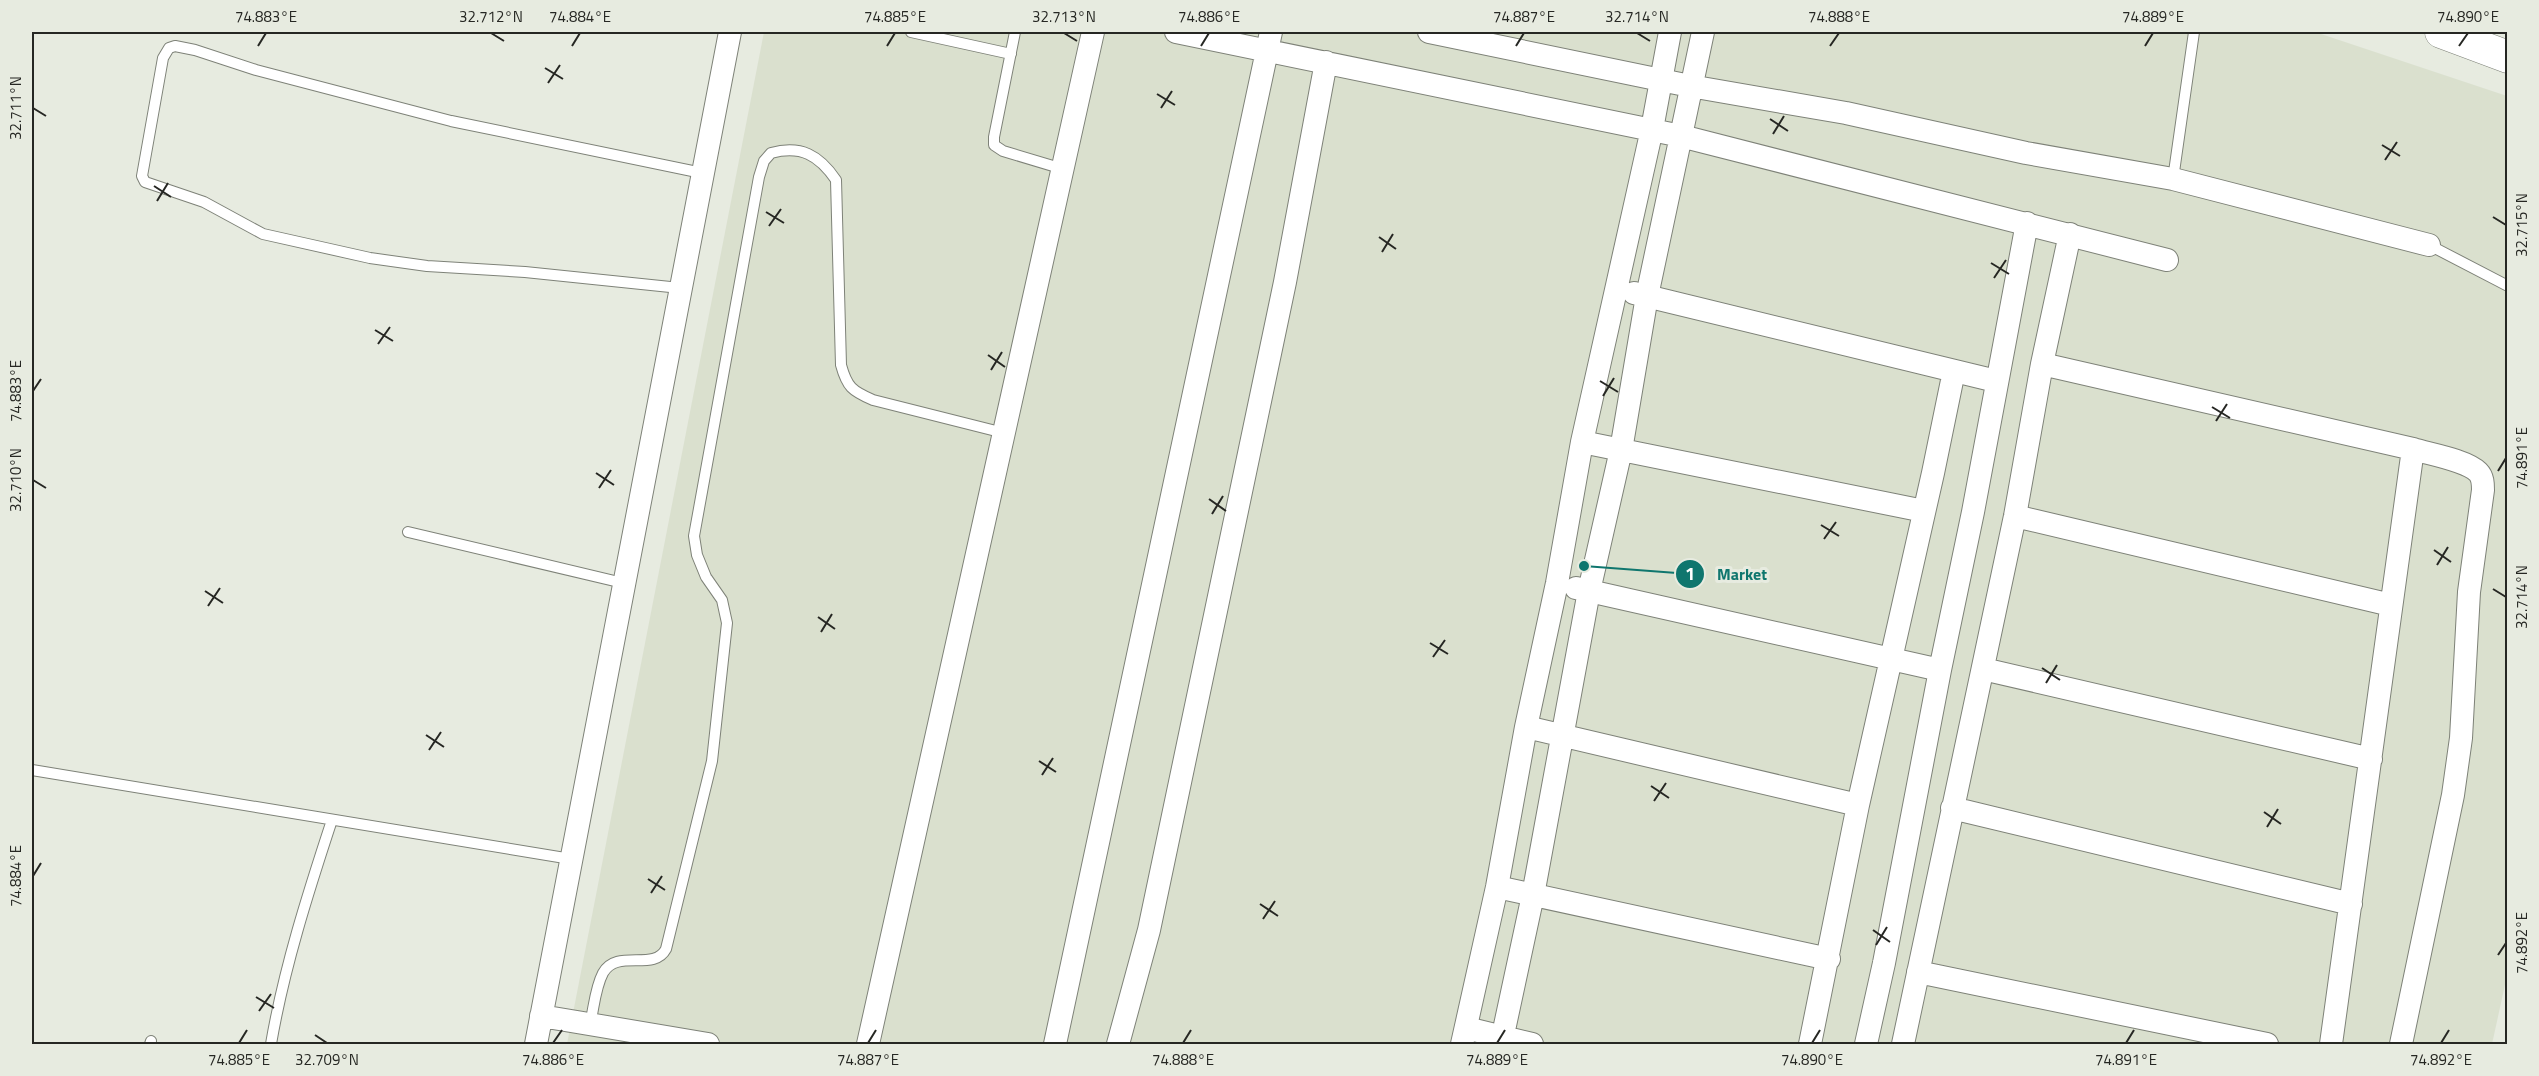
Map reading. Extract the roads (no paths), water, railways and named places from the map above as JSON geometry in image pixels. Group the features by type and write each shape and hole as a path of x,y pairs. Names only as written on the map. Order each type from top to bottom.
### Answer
{"main road":[{"path":"2441,32 2508,57"},
{"path":"2489,32 2508,38"}],"street":[{"path":"536,1044 730,32"},
{"path":"868,1044 1093,32"},
{"path":"1176,32 1269,42 1326,62 1652,129 2168,260"},
{"path":"1429,32 1690,86 1846,113 2026,153 2173,179 2429,245"},
{"path":"1532,1044 1464,1036 1497,887 1526,727 1557,583 1582,442 1652,129 1670,32"},
{"path":"1502,1040 1533,895 1589,591 1621,450 1647,296 1703,32"},
{"path":"1055,1044 1269,42"},
{"path":"1118,1044 1149,930 1286,282 1326,62"},
{"path":"1866,1044 1973,512 2027,223"},
{"path":"1903,1044 2015,516 2042,364 2070,234"},
{"path":"1615,288 1996,381"},
{"path":"2042,364 2412,449 2467,465 2479,472 2483,480 2483,490 2469,592 2460,749 2453,795 2401,1044"},
{"path":"1810,1044 1829,959 1858,805 1954,371"},
{"path":"1582,442 1924,511"},
{"path":"2331,1044 2412,449"},
{"path":"2015,516 2391,605"},
{"path":"1557,583 1940,670"},
{"path":"1983,669 2371,759"},
{"path":"1526,727 1858,805"},
{"path":"1952,808 2351,904"},
{"path":"1497,887 1829,959"},
{"path":"1918,972 2267,1044"},
{"path":"542,1016 708,1044"}],"lane":[{"path":"911,32 1011,54"},
{"path":"1015,32 993,137 994,145 1003,151 1063,169"},
{"path":"2173,179 2194,32"},
{"path":"680,288 525,272 427,266 370,258 263,234 204,202 145,182 142,176 163,58 169,48 175,46 195,50 256,70 451,121 702,173"},
{"path":"590,1024 600,981 603,972 609,966 621,960 653,959 663,955 666,949 712,761 727,623 722,600 706,577 697,555 694,536 759,177 764,161 771,153 781,150 812,155 826,166 836,180 841,365 846,383 857,394 873,400 1004,433"},
{"path":"2429,245 2508,286"},
{"path":"408,532 623,583"},
{"path":"32,770 571,859"},
{"path":"271,1044 285,975 332,820"}],"place":[{"name":"Market","path":"1584,566"}]}
